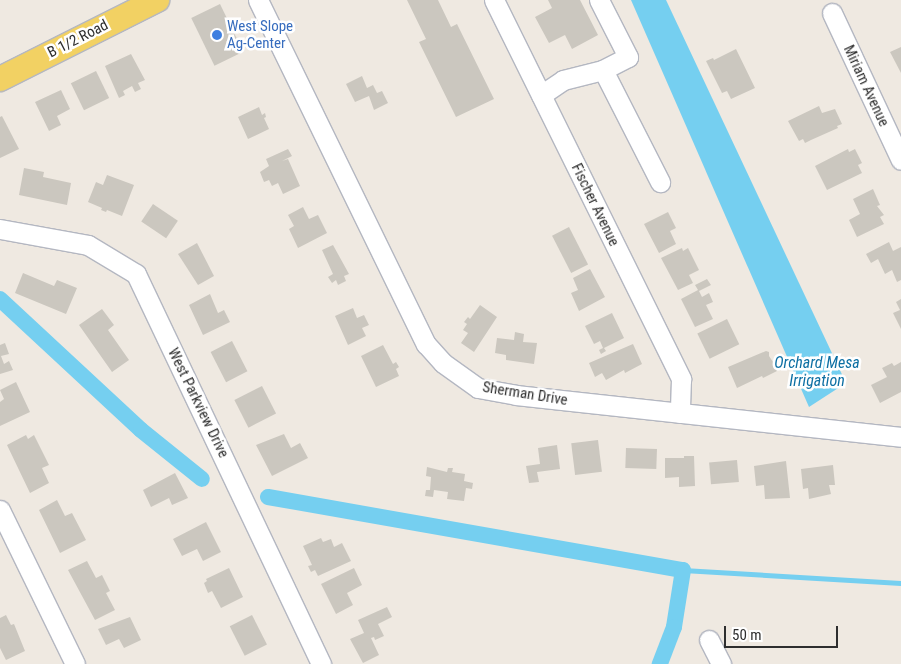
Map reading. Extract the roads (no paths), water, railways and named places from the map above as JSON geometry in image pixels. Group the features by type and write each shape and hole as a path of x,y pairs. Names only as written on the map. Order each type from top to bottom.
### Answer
{"main road":[{"name":"B 1/2 Road","path":"0,79 157,0"}],"street":[{"name":"Sherman Drive","path":"258,0 426,344 443,363 478,388 516,395 901,438"},
{"name":"Fischer Avenue","path":"494,0 681,379 680,413"},
{"path":"541,95 563,80 602,70 628,57 598,0"},
{"name":"Miriam Avenue","path":"832,13 901,160"},
{"path":"602,70 660,182"},
{"name":"West Parkview Drive","path":"0,229 88,245 136,274 321,664"},
{"path":"0,510 76,664"},
{"path":"709,640 721,664"}],"water":[{"name":"Orchard Mesa Irrigation","path":"631,0 666,0 846,383 809,407"}],"waterway":[{"path":"0,299 141,430 202,479"},
{"path":"268,497 683,570 674,627 660,664"},
{"path":"683,570 901,583"}],"place":[{"name":"West Slope Ag-Center","path":"217,35"}]}
